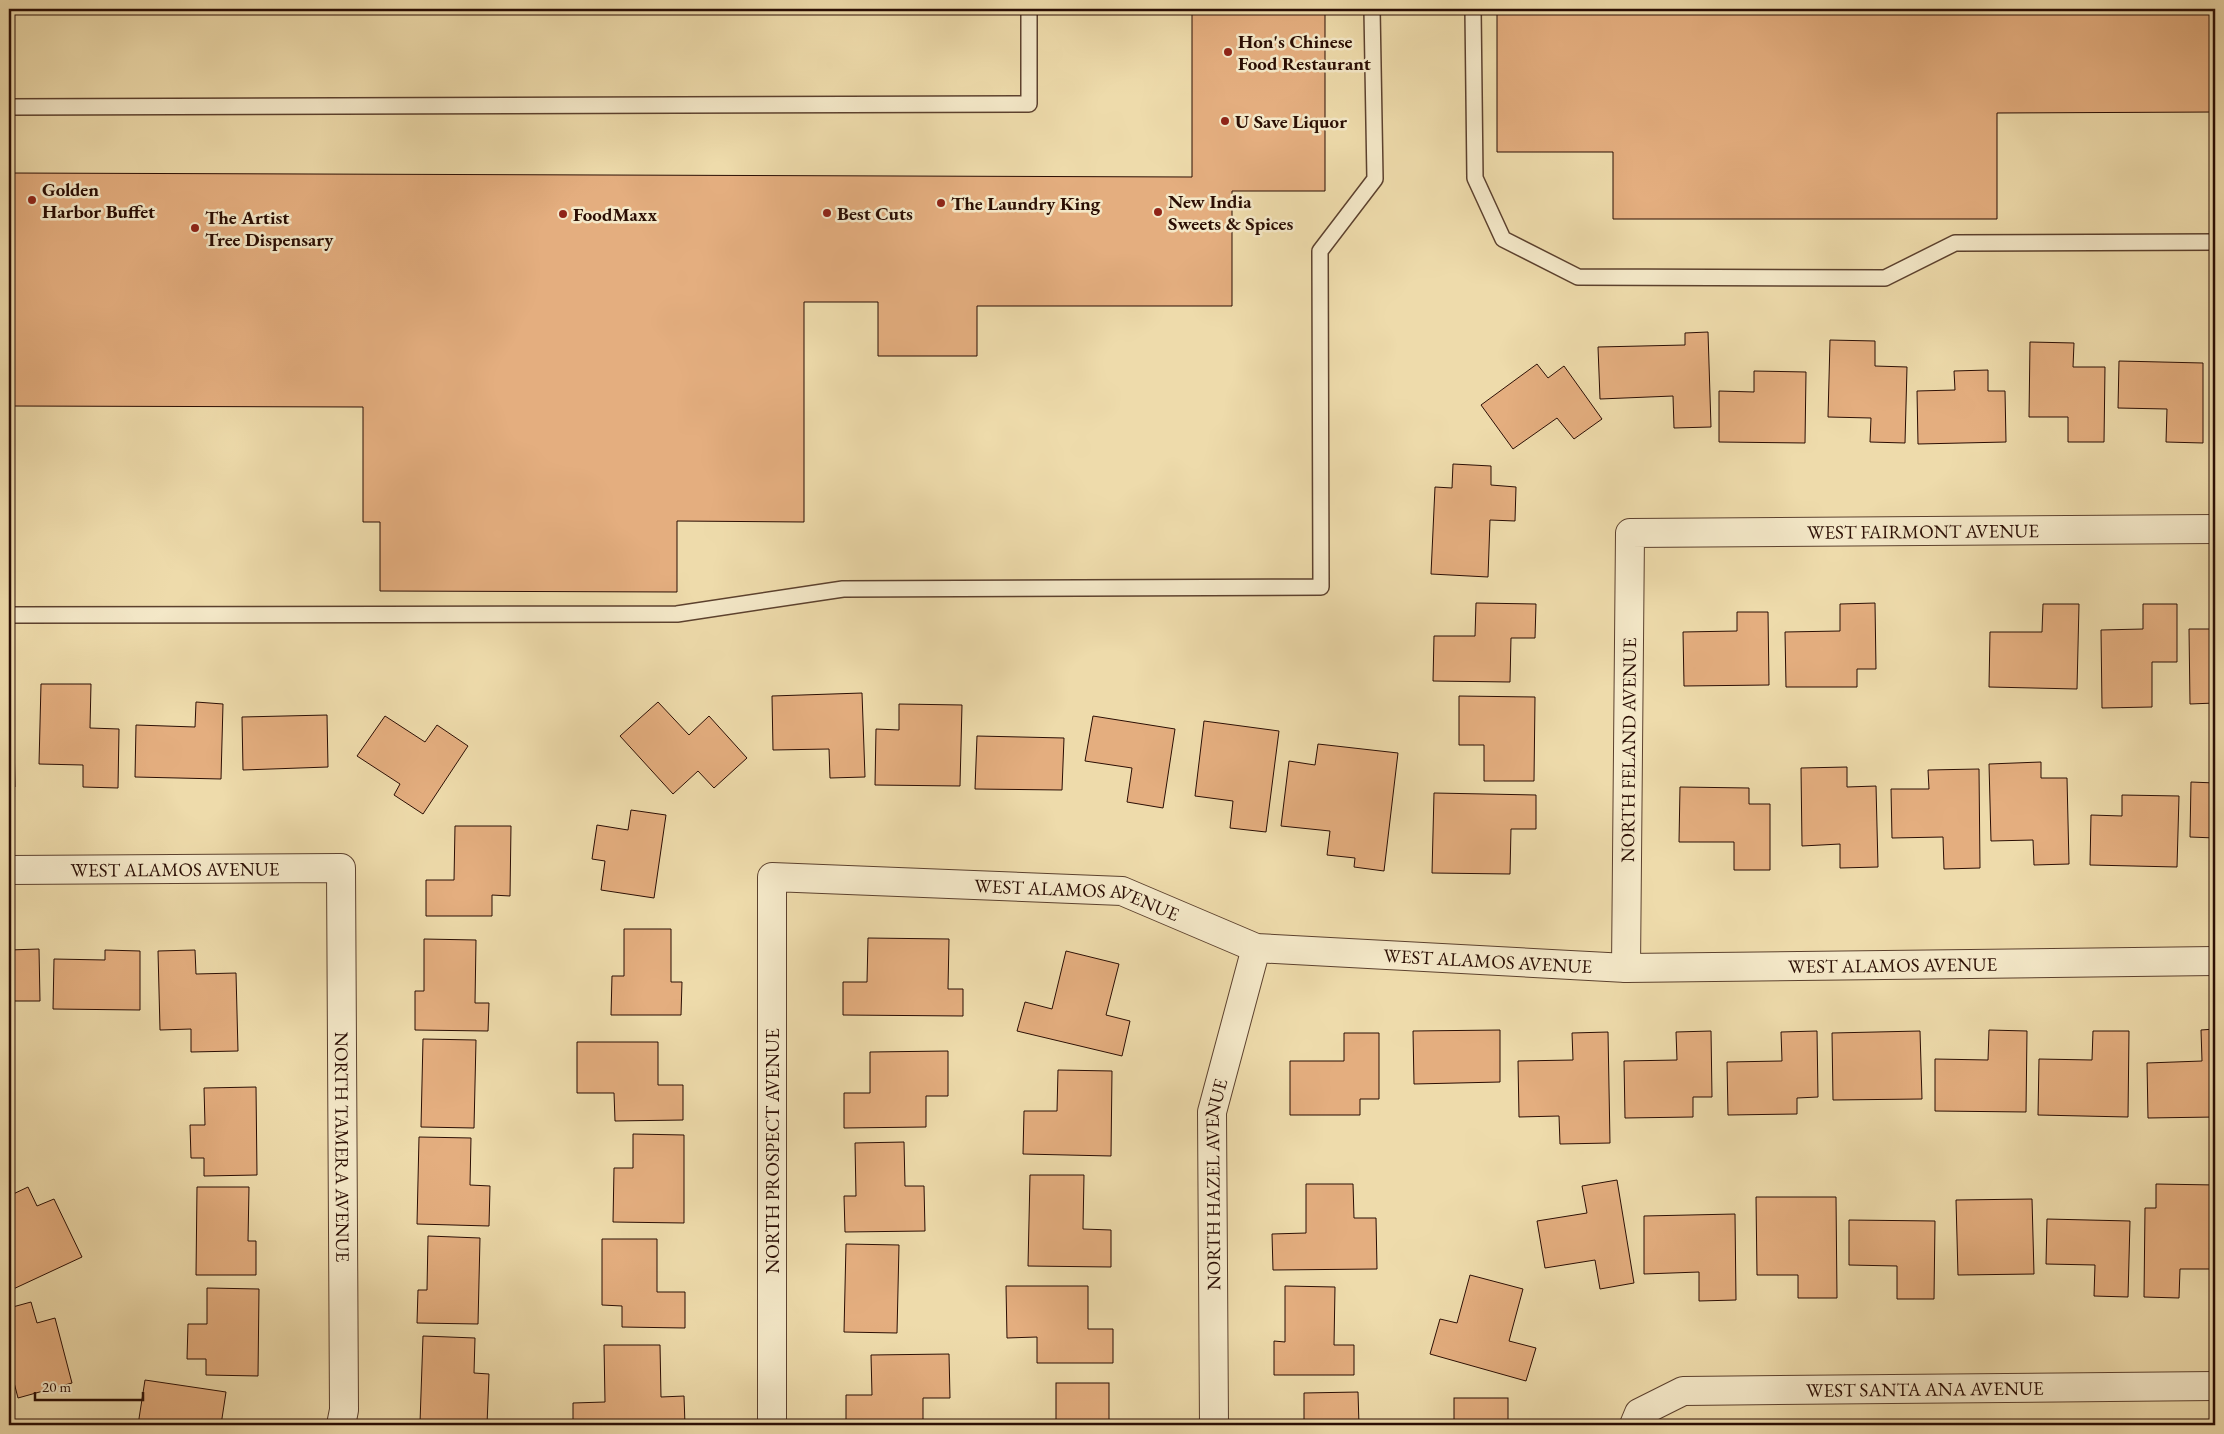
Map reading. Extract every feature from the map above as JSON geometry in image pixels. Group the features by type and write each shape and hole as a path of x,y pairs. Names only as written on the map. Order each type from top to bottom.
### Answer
{"street":[{"name":"WEST FAIRMONT AVENUE","path":"1630,533 2215,529"},
{"name":"NORTH FELAND AVENUE","path":"1626,968 1630,533"},
{"name":"WEST ALAMOS AVENUE","path":"9,870 341,868"},
{"name":"NORTH TAMERA AVENUE","path":"341,868 344,1410 341,1425"},
{"name":"WEST ALAMOS AVENUE","path":"772,877 1122,891 1256,948 1626,968 2215,961"},
{"name":"NORTH PROSPECT AVENUE","path":"772,877 772,1425"},
{"name":"NORTH HAZEL AVENUE","path":"1214,1425 1212,1112 1256,948"},
{"name":"WEST SANTA ANA AVENUE","path":"1636,1419 1682,1391 2215,1386"}],"lane":[{"path":"9,107 1029,104 1029,9"},
{"path":"9,615 677,614 842,588 1321,587 1320,250 1375,179 1372,9"},
{"path":"1473,9 1475,178 1503,239 1578,277 1885,278 1955,243 2215,242"}],"building":[{"path":"1192,9 1325,9 1325,191 1232,191 1232,306 977,306 977,356 878,356 878,302 804,302 804,522 677,521 677,592 380,591 380,522 363,522 363,407 9,406 9,173 1192,177"},
{"path":"1497,9 2215,9 2215,112 1997,113 1997,219 1613,219 1613,152 1497,152"},
{"path":"1708,332 1711,427 1674,428 1673,396 1600,399 1598,347 1685,345 1685,333"},
{"path":"1830,340 1875,341 1875,366 1907,367 1905,443 1870,442 1871,418 1828,417"},
{"path":"2030,342 2074,343 2073,367 2105,367 2104,442 2068,442 2068,417 2029,417"},
{"path":"2119,361 2203,363 2203,443 2166,442 2167,409 2118,408"},
{"path":"1537,364 1548,378 1564,366 1602,419 1574,439 1557,418 1513,449 1481,405"},
{"path":"1988,370 1988,391 2005,391 2006,442 1918,444 1917,391 1955,390 1954,371"},
{"path":"1754,371 1806,372 1805,443 1719,442 1719,391 1754,392"},
{"path":"2213,390 2215,390 2215,440 2212,440"},
{"path":"1453,464 1491,466 1491,485 1516,487 1515,521 1490,520 1488,577 1431,574 1435,487 1452,488"},
{"path":"1476,603 1536,604 1535,638 1511,638 1510,682 1433,681 1434,636 1475,636"},
{"path":"1875,603 1876,669 1857,669 1857,687 1786,687 1785,632 1840,631 1840,604"},
{"path":"2043,604 2079,604 2077,689 1989,687 1990,632 2042,632"},
{"path":"2143,604 2177,604 2177,662 2152,662 2152,707 2102,708 2101,630 2143,629"},
{"path":"1737,612 1768,612 1769,685 1684,686 1683,632 1737,631"},
{"path":"2189,629 2215,629 2215,703 2190,704"},
{"path":"41,684 91,684 90,728 119,729 118,788 83,787 83,765 39,764"},
{"path":"862,693 865,777 830,778 829,749 773,750 772,696"},
{"path":"1459,696 1535,697 1534,781 1484,781 1484,745 1459,745"},
{"path":"196,702 223,704 221,779 135,777 136,725 195,727"},
{"path":"658,702 689,735 709,716 747,758 714,788 698,771 673,794 620,736"},
{"path":"899,704 962,705 960,786 875,785 876,729 899,730"},
{"path":"327,715 328,767 243,770 242,717"},
{"path":"385,716 425,742 437,725 468,746 423,814 394,795 400,784 357,756"},
{"path":"1093,716 1175,729 1163,808 1127,802 1132,768 1085,761"},
{"path":"1204,721 1279,731 1266,832 1230,828 1233,801 1195,796"},
{"path":"977,736 1064,738 1062,790 975,789"},
{"path":"9,737 14,737 15,787 9,788"},
{"path":"1318,744 1398,753 1384,871 1354,867 1355,858 1327,855 1330,831 1281,826 1289,761 1315,765"},
{"path":"2041,762 2041,778 2067,778 2069,864 2034,865 2033,840 1991,841 1989,764"},
{"path":"1847,767 1847,787 1876,786 1878,867 1840,868 1840,844 1802,846 1801,768"},
{"path":"1979,769 1980,868 1944,869 1943,837 1892,838 1891,789 1929,789 1928,770"},
{"path":"2191,782 2215,783 2215,838 2190,837"},
{"path":"1680,787 1749,788 1749,804 1770,804 1770,870 1734,870 1734,842 1679,842"},
{"path":"1434,793 1536,795 1536,829 1511,829 1510,874 1432,873"},
{"path":"2122,795 2179,796 2177,867 2090,865 2091,815 2122,816"},
{"path":"631,810 666,815 654,898 601,890 605,861 592,859 597,825 628,830"},
{"path":"455,826 511,826 510,896 492,895 492,916 426,916 426,880 454,880"},
{"path":"624,929 671,929 671,982 682,982 681,1015 611,1015 612,976 624,976"},
{"path":"868,938 949,939 948,989 963,989 963,1016 843,1015 843,982 867,982"},
{"path":"424,939 476,940 475,1003 489,1003 488,1031 415,1030 415,991 424,991"},
{"path":"39,949 40,1001 9,1001 9,950"},
{"path":"105,950 140,951 140,1010 53,1009 54,959 105,960"},
{"path":"195,950 196,974 236,973 238,1051 191,1052 191,1029 160,1030 158,951"},
{"path":"1066,951 1119,964 1106,1015 1130,1021 1122,1056 1017,1031 1025,1002 1052,1009"},
{"path":"2215,1029 2215,1117 2148,1118 2147,1063 2202,1061 2201,1030"},
{"path":"1500,1030 1500,1082 1414,1084 1413,1031"},
{"path":"1989,1030 2027,1031 2026,1112 1935,1111 1935,1059 1988,1060"},
{"path":"1711,1031 1712,1097 1693,1097 1693,1117 1625,1118 1624,1061 1677,1060 1676,1032"},
{"path":"1817,1031 1818,1097 1797,1098 1797,1114 1728,1115 1727,1062 1782,1061 1781,1032"},
{"path":"1920,1031 1922,1099 1833,1100 1832,1033"},
{"path":"2093,1031 2129,1031 2128,1117 2038,1115 2039,1059 2092,1060"},
{"path":"1608,1032 1610,1143 1560,1144 1559,1116 1519,1117 1518,1061 1573,1060 1572,1033"},
{"path":"1344,1033 1379,1033 1379,1099 1360,1099 1360,1115 1290,1115 1290,1061 1344,1061"},
{"path":"423,1039 476,1040 474,1128 421,1127"},
{"path":"577,1042 658,1042 658,1085 683,1085 683,1120 615,1121 614,1093 577,1093"},
{"path":"948,1051 948,1096 926,1096 926,1127 844,1128 844,1093 870,1093 870,1052"},
{"path":"1058,1070 1112,1071 1111,1156 1023,1154 1024,1111 1057,1111"},
{"path":"256,1087 257,1175 204,1176 204,1158 191,1158 190,1125 205,1125 204,1088"},
{"path":"633,1134 684,1135 684,1223 613,1222 614,1168 633,1168"},
{"path":"419,1137 471,1138 470,1185 490,1186 489,1226 417,1224"},
{"path":"904,1142 905,1186 924,1186 925,1231 845,1232 844,1196 856,1196 855,1143"},
{"path":"1030,1175 1084,1175 1083,1229 1111,1230 1111,1267 1028,1266"},
{"path":"1617,1180 1634,1283 1600,1289 1595,1260 1545,1268 1537,1221 1587,1213 1582,1186"},
{"path":"1306,1184 1353,1184 1354,1218 1376,1218 1377,1269 1273,1270 1272,1234 1306,1233"},
{"path":"2156,1184 2215,1185 2215,1269 2180,1269 2179,1298 2144,1297 2145,1208 2156,1208"},
{"path":"28,1187 37,1206 54,1199 82,1257 9,1291 9,1196"},
{"path":"197,1187 249,1187 248,1241 256,1241 256,1275 196,1275"},
{"path":"1756,1197 1836,1197 1837,1298 1798,1298 1798,1275 1757,1275"},
{"path":"2032,1199 2034,1274 1958,1275 1956,1200"},
{"path":"1735,1214 1736,1300 1699,1301 1699,1272 1644,1274 1644,1216"},
{"path":"2047,1219 2130,1221 2128,1297 2094,1296 2095,1265 2046,1264"},
{"path":"1849,1220 1935,1221 1934,1299 1897,1299 1897,1266 1849,1265"},
{"path":"428,1236 480,1238 478,1324 417,1323 418,1290 427,1290"},
{"path":"602,1239 657,1239 657,1292 685,1292 685,1328 622,1327 622,1306 602,1305"},
{"path":"846,1244 899,1245 897,1333 844,1332"},
{"path":"1470,1275 1523,1289 1509,1341 1536,1348 1526,1381 1430,1354 1440,1319 1457,1323"},
{"path":"1006,1286 1088,1286 1088,1329 1113,1329 1113,1363 1037,1363 1037,1337 1007,1338"},
{"path":"1285,1286 1335,1287 1334,1345 1354,1345 1354,1375 1274,1375 1274,1341 1285,1342"},
{"path":"207,1288 259,1289 258,1376 206,1375 206,1359 187,1359 188,1324 207,1324"},
{"path":"31,1302 37,1323 55,1318 72,1383 18,1398 9,1363 9,1308"},
{"path":"423,1336 475,1338 474,1373 489,1374 487,1425 420,1423"},
{"path":"604,1345 660,1345 661,1397 684,1396 685,1425 573,1425 573,1403 605,1402"},
{"path":"949,1354 950,1398 923,1398 923,1425 846,1425 846,1395 872,1395 871,1355"},
{"path":"145,1380 226,1392 221,1425 138,1425"},
{"path":"1056,1383 1109,1383 1109,1425 1056,1425"},
{"path":"1358,1392 1359,1425 1304,1425 1304,1393"},
{"path":"1454,1398 1508,1398 1508,1425 1454,1425"}],"place":[{"name":"Hon's Chinese Food Restaurant","path":"1228,52"},
{"name":"U Save Liquor","path":"1225,121"},
{"name":"Golden Harbor Buffet","path":"32,200"},
{"name":"The Laundry King","path":"941,203"},
{"name":"New India Sweets & Spices","path":"1158,212"},
{"name":"Best Cuts","path":"827,213"},
{"name":"FoodMaxx","path":"563,214"},
{"name":"The Artist Tree Dispensary","path":"195,228"}]}
